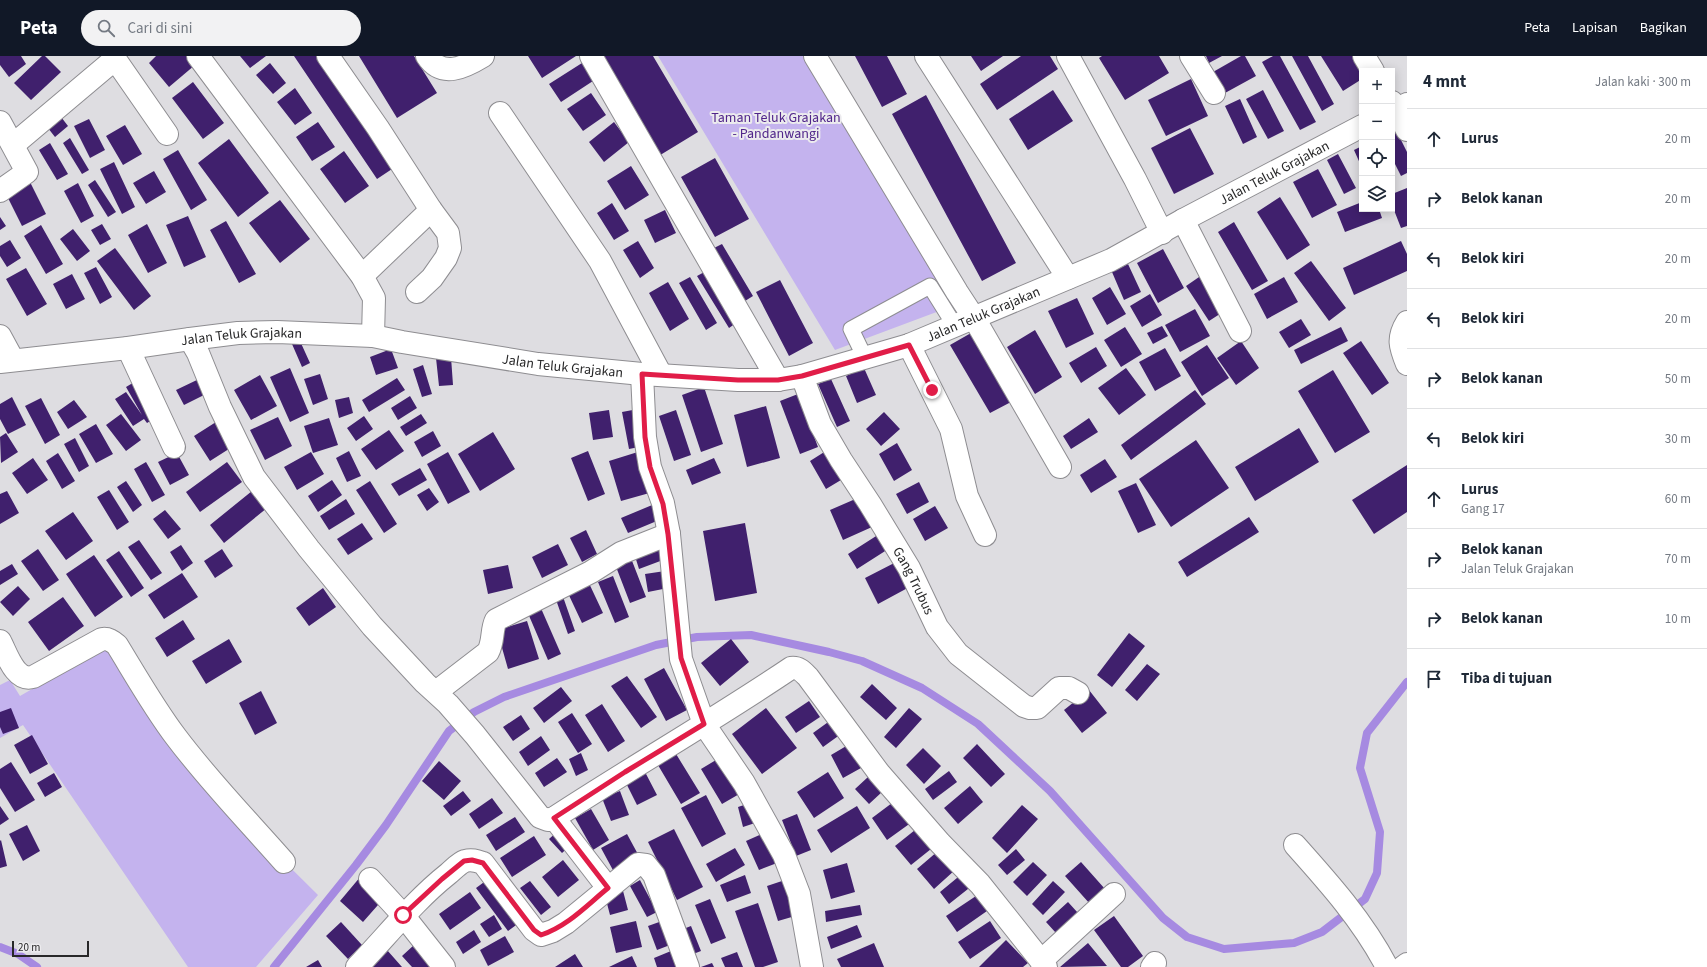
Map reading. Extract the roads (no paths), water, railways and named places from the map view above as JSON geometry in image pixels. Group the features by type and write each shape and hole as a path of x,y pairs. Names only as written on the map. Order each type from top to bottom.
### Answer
{"street":[{"path":"198,56 362,276 374,298 373,336"},
{"path":"328,56 448,233 450,248 440,268 417,292"},
{"path":"427,56 435,66 446,69 468,65 483,56"},
{"path":"591,56 778,380"},
{"path":"815,56 953,286 974,318 1060,467"},
{"path":"926,56 1068,278"},
{"path":"1191,56 1214,94"},
{"path":"1364,56 1371,68"},
{"path":"1074,58 1162,232"},
{"path":"13,145 115,59 167,134"},
{"path":"1397,107 1407,130"},
{"path":"500,113 600,260 652,375 645,437 648,460 663,504 668,534 681,658 704,724 744,783 784,855 799,894 812,967"},
{"path":"0,122 27,172 0,191"},
{"name":"Jalan Teluk Grajakan","path":"7,361 128,348 190,338 238,333 277,332 373,336 538,364 652,375 738,380 778,380 802,376 909,345 1111,260 1183,220 1359,128"},
{"path":"362,276 431,210"},
{"path":"1183,220 1240,331"},
{"path":"1407,322 1402,329 1400,347 1407,364"},
{"path":"0,336 7,361"},
{"path":"190,338 198,353 220,407 254,477 309,550 372,626 425,683 442,698 475,735 540,817 548,820 554,818 791,668 796,668 801,670 879,773 940,843 980,884 1043,964 1114,894"},
{"path":"909,345 951,428 967,496 985,535"},
{"path":"128,348 174,447"},
{"name":"Gang Trubus","path":"802,376 820,424 909,568 937,628 946,641 973,667 1024,706 1037,708 1060,688 1069,688 1078,693"},
{"path":"442,698 488,652 491,646 493,626 496,620 591,572 622,553 668,534"},
{"path":"0,641 14,668 25,678 33,677 102,639 114,642 156,708 199,767 284,862"},
{"path":"554,818 608,888"},
{"path":"1295,844 1366,931 1386,967"},
{"path":"357,967 403,915 464,861 472,860 483,863 534,930 541,935 553,931 566,923 638,864 646,865 654,875 688,967"},
{"path":"370,879 403,915 444,967"},
{"path":"1403,967 1407,964"}],"lane":[{"path":"865,358 851,329 930,286 955,326"}],"waterway":[{"path":"274,967 356,865 386,825 449,731 474,712 504,697 656,645 697,637 751,635 829,652 862,661 922,688 978,724 1050,791 1163,918 1187,937 1224,949 1294,943 1322,932 1365,899 1377,873 1380,832 1360,768 1367,733 1407,682"},
{"path":"0,947 18,954 37,967"}],"park label":[{"name":"Taman Teluk Grajakan - Pandanwangi","path":"776,126"}]}
